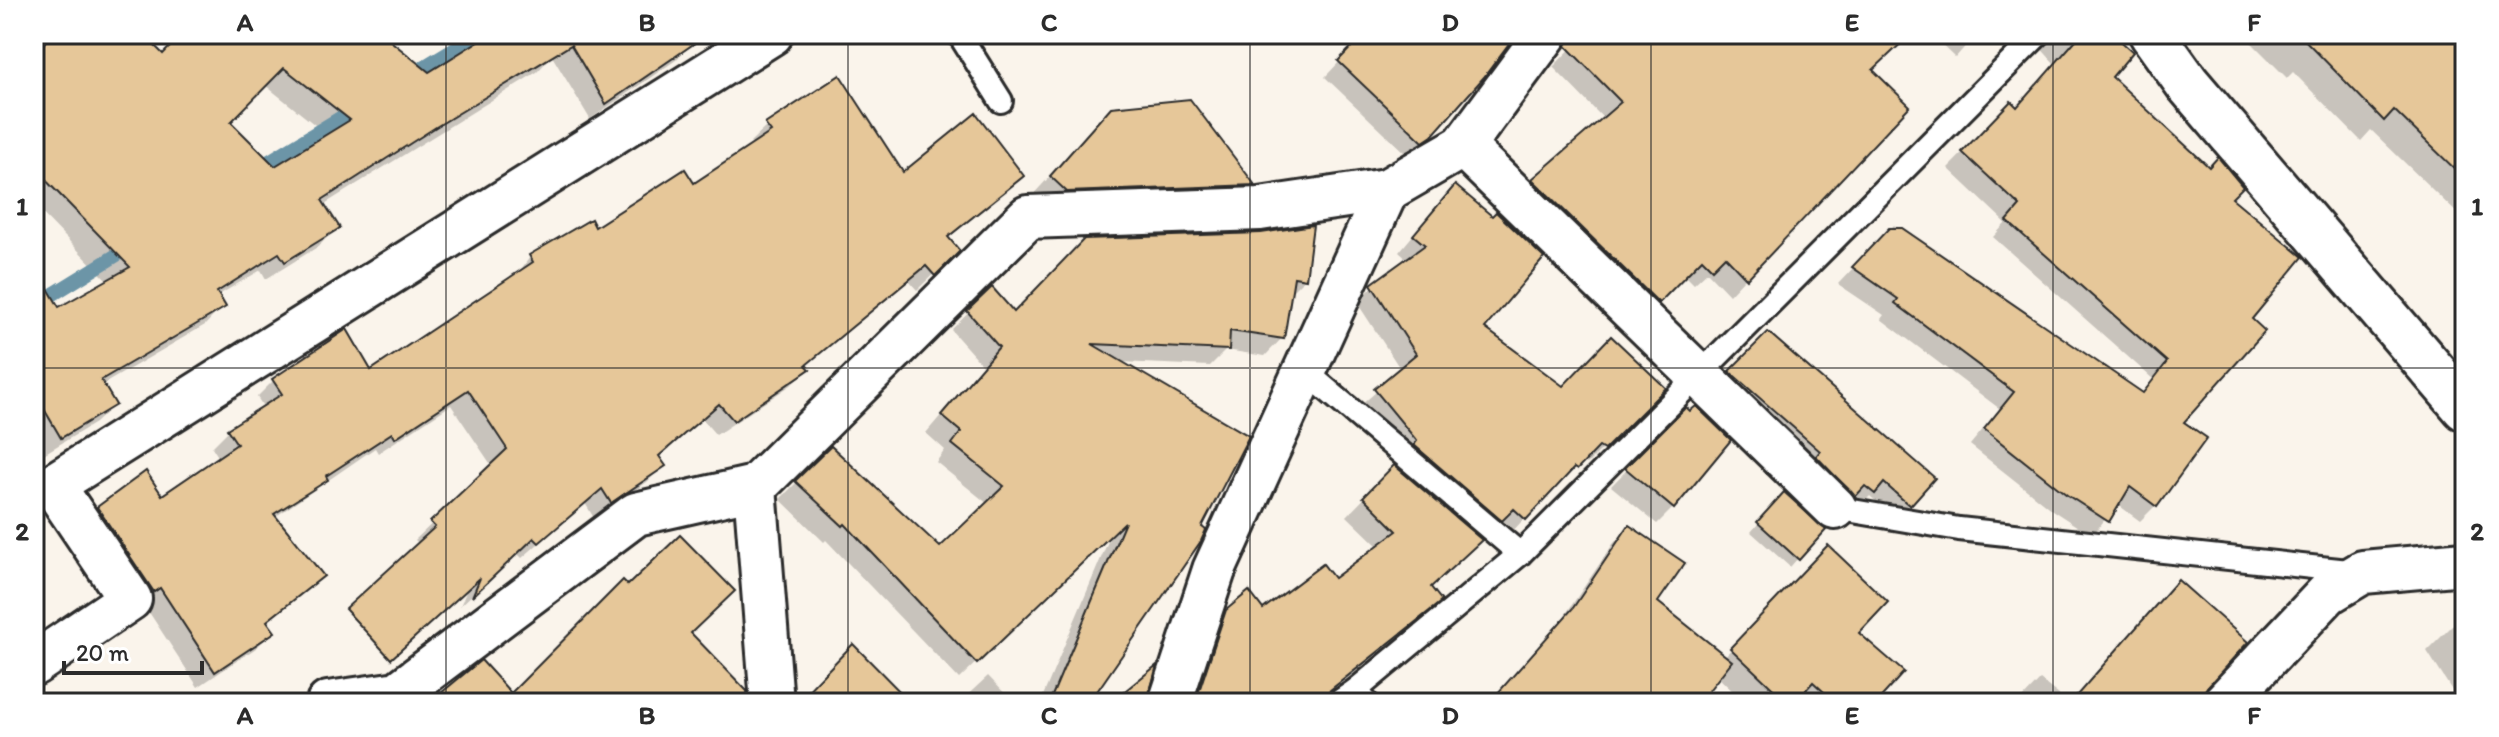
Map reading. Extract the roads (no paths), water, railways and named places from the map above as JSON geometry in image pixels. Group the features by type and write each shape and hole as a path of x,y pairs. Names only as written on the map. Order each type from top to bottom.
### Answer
{"street":[{"path":"34,664 130,599 53,485 771,34"},
{"path":"328,703 398,693 636,514 755,487 1028,217 1260,209 1387,190 1463,146 1546,34"},
{"path":"2152,34 2187,83 2465,408"},
{"path":"1463,146 1835,508"},
{"path":"1170,703 1214,570 1387,190"},
{"path":"755,487 772,703"},
{"path":"2224,703 2328,593 2363,572 2465,563"}],"lane":[{"path":"959,34 1001,101"},
{"path":"1337,703 1362,696 1520,554 2039,34"},
{"path":"1305,371 1520,554"},
{"path":"1835,508 1959,529 2363,572"}],"waterway":[{"path":"407,77 478,34"},
{"path":"253,171 358,107"},
{"path":"34,306 133,245"}]}
